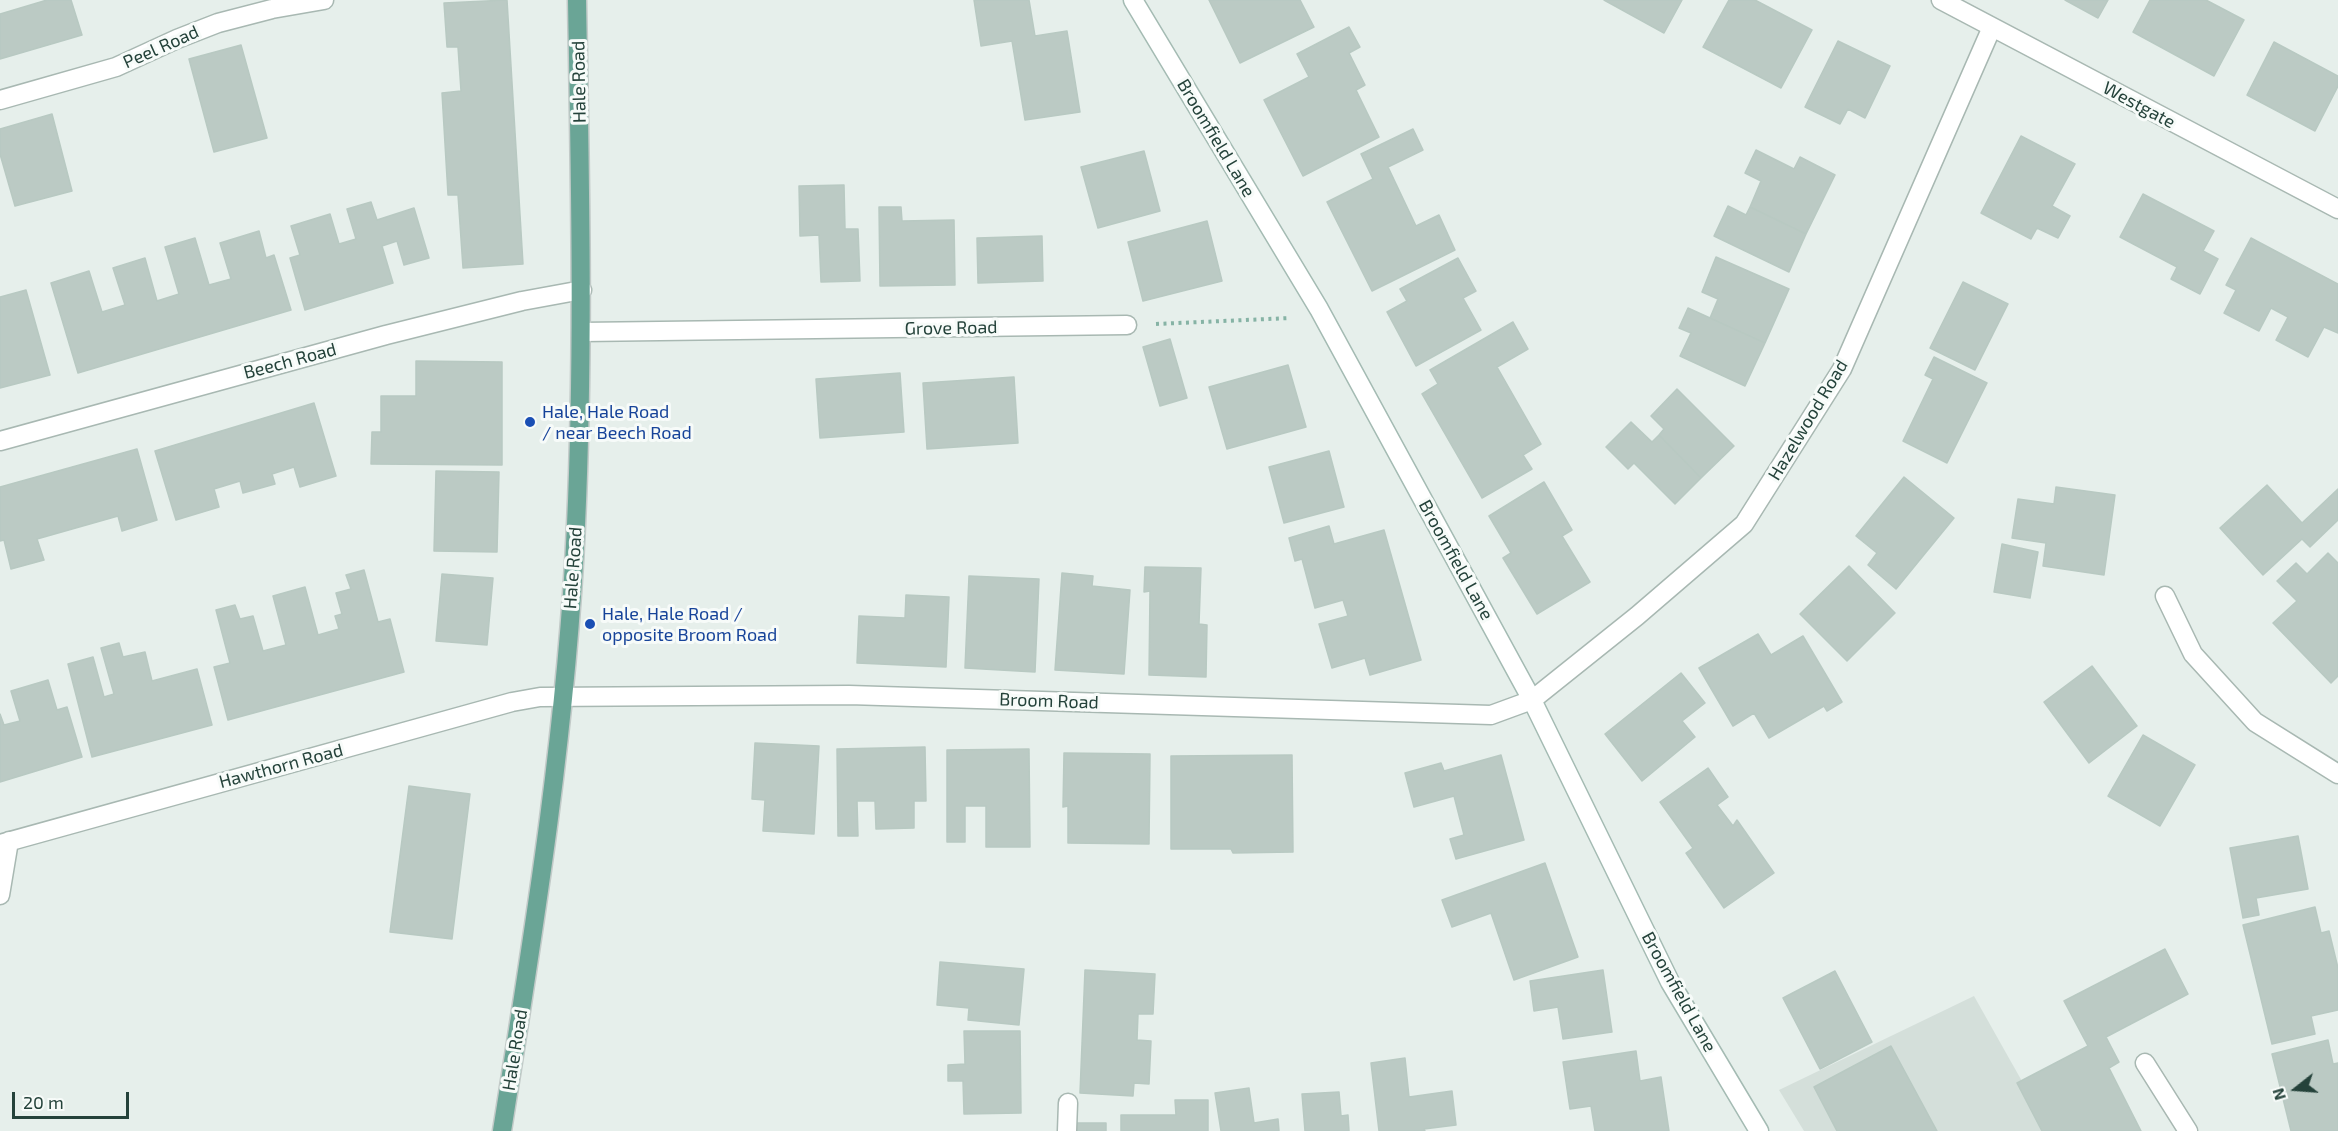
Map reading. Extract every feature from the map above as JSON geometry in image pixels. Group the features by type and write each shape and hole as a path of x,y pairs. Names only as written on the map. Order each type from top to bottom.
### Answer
{"main road":[{"name":"Hale Road","path":"502,1131 536,915 563,697 576,527 582,332 577,0"}],"street":[{"name":"Peel Road","path":"0,100 116,67 218,22 262,11 324,0"},
{"name":"Broomfield Lane","path":"1133,0 1319,309 1532,700 1670,981 1759,1131"},
{"name":"Westgate","path":"1941,0 2338,209"},
{"name":"Hazelwood Road","path":"1532,700 1637,616 1744,524 1842,369 1992,27"},
{"name":"Beech Road","path":"0,441 386,335 582,290"},
{"name":"Grove Road","path":"582,332 1127,325"},
{"path":"2165,596 2193,654 2255,722 2338,774"},
{"name":"Broom Road","path":"563,697 849,695 1491,715 1532,700"},
{"name":"Hawthorn Road","path":"5,842 512,702 540,697 563,697"},
{"path":"0,895 5,842"},
{"path":"2145,1063 2188,1131"},
{"path":"1067,1131 1068,1102"}],"path":[{"path":"1127,325 1291,318 1319,309"}],"shaded area":[{"path":"1974,996 2050,1131 1804,1131 1779,1090"}],"building":[{"path":"47,0 71,0 82,35 0,59 0,14"},
{"path":"507,0 523,264 463,268 458,195 448,195 442,93 461,91 458,47 447,47 444,3"},
{"path":"974,0 1029,0 1035,36 1067,31 1080,112 1025,120 1012,41 981,46"},
{"path":"1209,0 1300,0 1314,27 1240,63"},
{"path":"1604,0 1682,0 1664,33"},
{"path":"1729,0 1755,0 1812,30 1781,88 1703,47"},
{"path":"2065,0 2108,0 2098,18"},
{"path":"2150,0 2206,0 2244,20 2214,76 2133,32"},
{"path":"1349,27 1360,47 1349,53 1365,85 1356,90 1379,137 1303,176 1264,100 1309,77 1297,54"},
{"path":"1838,41 1890,66 1865,118 1848,109 1840,124 1805,107"},
{"path":"2274,42 2338,76 2338,86 2315,131 2247,95"},
{"path":"241,45 267,138 214,152 189,59"},
{"path":"52,114 72,191 15,206 0,154 0,129"},
{"path":"1413,129 1423,150 1388,167 1416,226 1439,215 1455,250 1372,291 1327,202 1373,179 1361,154"},
{"path":"2021,136 2075,164 2052,206 2070,216 2058,238 2037,228 2031,239 1981,213"},
{"path":"1756,150 1794,169 1800,157 1835,175 1806,234 1750,207 1761,181 1745,173"},
{"path":"1144,151 1160,211 1098,228 1081,167"},
{"path":"844,185 845,229 858,229 860,281 821,282 819,235 800,236 799,186"},
{"path":"2143,194 2214,231 2203,251 2218,259 2200,294 2171,279 2177,267 2120,237"},
{"path":"371,202 377,220 414,208 429,258 404,265 397,241 382,246 393,283 305,310 290,258 300,255 291,226 330,214 339,244 356,239 347,209"},
{"path":"1728,206 1746,215 1750,207 1806,234 1789,272 1714,236"},
{"path":"879,207 901,207 902,221 954,220 955,285 880,286"},
{"path":"1207,221 1222,281 1143,301 1128,242"},
{"path":"259,231 266,258 274,255 291,310 78,373 51,283 89,271 102,312 125,305 113,268 145,258 157,301 179,294 165,247 195,238 209,285 231,279 220,243"},
{"path":"1042,236 1043,281 978,283 977,238"},
{"path":"2251,238 2338,284 2338,333 2324,327 2308,357 2276,340 2288,317 2271,308 2259,331 2224,313 2236,290 2226,285"},
{"path":"1716,257 1789,289 1765,343 1710,318 1718,299 1702,292"},
{"path":"1458,258 1476,291 1463,298 1481,330 1416,366 1387,312 1407,301 1400,289"},
{"path":"1963,282 2008,304 1975,370 1930,348"},
{"path":"26,290 50,375 0,388 0,297"},
{"path":"1688,308 1765,343 1745,386 1680,356 1691,333 1679,328"},
{"path":"1513,322 1528,349 1497,367 1541,444 1523,455 1532,469 1482,498 1422,394 1438,384 1430,370"},
{"path":"1170,339 1187,398 1160,406 1143,347"},
{"path":"1934,357 1987,383 1947,463 1903,441 1933,379 1925,375"},
{"path":"416,361 502,362 502,465 371,464 372,432 381,432 381,396 416,396"},
{"path":"1288,365 1306,427 1227,449 1209,387"},
{"path":"900,373 904,432 820,438 816,379"},
{"path":"1014,377 1018,443 927,449 923,383"},
{"path":"1677,389 1734,446 1701,478 1659,435 1664,429 1651,416"},
{"path":"314,403 336,476 300,487 294,467 272,474 275,484 243,493 240,481 214,489 219,507 176,520 155,451"},
{"path":"1631,422 1652,442 1659,435 1701,478 1675,504 1634,463 1628,469 1606,447"},
{"path":"137,449 157,520 122,531 118,516 37,539 44,560 11,569 4,540 0,541 0,487"},
{"path":"1329,451 1344,507 1284,523 1269,467"},
{"path":"436,471 499,472 497,552 434,551"},
{"path":"1904,477 1954,518 1896,589 1868,565 1877,553 1856,536"},
{"path":"1544,482 1572,530 1562,536 1590,582 1537,614 1503,558 1511,553 1489,516"},
{"path":"2267,485 2302,523 2338,489 2338,520 2310,547 2302,539 2263,575 2220,528"},
{"path":"2056,487 2115,495 2104,575 2043,566 2046,543 2012,538 2018,499 2054,504"},
{"path":"1329,526 1334,544 1384,530 1421,660 1370,675 1365,658 1332,668 1319,624 1348,616 1343,600 1315,608 1302,559 1295,561 1289,538"},
{"path":"2002,544 2038,552 2030,598 1994,592"},
{"path":"2328,553 2338,563 2338,676 2331,683 2273,623 2297,601 2277,581 2296,563 2307,574"},
{"path":"1849,566 1895,613 1847,661 1800,614"},
{"path":"1145,567 1201,568 1199,624 1207,625 1206,677 1149,675 1150,591 1144,592"},
{"path":"364,570 378,622 390,619 404,672 228,720 214,667 230,663 216,610 235,605 240,619 253,616 263,651 286,645 273,596 305,587 318,635 339,629 335,616 342,614 336,593 351,589 346,575"},
{"path":"1062,573 1093,576 1092,586 1130,590 1124,674 1055,670"},
{"path":"442,574 493,578 487,645 436,641"},
{"path":"969,576 1039,579 1035,672 965,668"},
{"path":"906,595 949,597 946,667 857,663 859,616 905,618"},
{"path":"1758,634 1771,655 1803,636 1842,702 1827,711 1824,706 1769,738 1754,713 1733,726 1699,668"},
{"path":"119,643 123,657 145,652 152,681 197,669 212,725 92,757 68,664 93,657 104,697 114,694 101,648"},
{"path":"2092,666 2137,726 2089,763 2044,702"},
{"path":"1681,673 1705,703 1682,721 1695,737 1642,781 1605,734"},
{"path":"48,680 57,710 67,707 82,757 0,782 0,714 4,725 20,721 11,691"},
{"path":"2143,735 2195,765 2160,826 2108,796"},
{"path":"755,743 819,746 814,834 763,831 765,800 752,799"},
{"path":"925,747 926,801 914,801 914,828 876,829 875,801 857,801 858,836 838,836 837,749"},
{"path":"1029,749 1030,847 986,847 986,806 965,806 965,842 947,842 947,750"},
{"path":"1064,753 1150,754 1149,844 1068,843 1068,806 1063,807"},
{"path":"1292,755 1293,852 1233,853 1231,849 1171,849 1171,756"},
{"path":"1501,755 1524,840 1456,859 1450,839 1464,835 1454,796 1414,807 1405,773 1441,763 1444,771"},
{"path":"1708,768 1728,797 1717,805 1733,826 1737,820 1774,873 1724,908 1686,853 1693,848 1660,802"},
{"path":"409,786 470,794 452,939 390,932"},
{"path":"2298,836 2308,889 2256,898 2259,915 2243,918 2230,848"},
{"path":"1545,863 1578,957 1514,980 1491,913 1452,927 1442,900"},
{"path":"2315,907 2321,933 2329,931 2338,968 2338,1010 2311,1016 2315,1034 2272,1044 2243,925"},
{"path":"2165,949 2188,994 2106,1037 2119,1062 2109,1068 2141,1131 2042,1131 2017,1083 2088,1046 2064,1001"},
{"path":"940,962 1024,969 1019,1025 968,1020 969,1008 937,1005"},
{"path":"1085,970 1155,974 1153,1014 1138,1014 1137,1040 1151,1041 1149,1084 1134,1083 1133,1096 1080,1093"},
{"path":"1603,970 1612,1032 1563,1039 1558,1007 1534,1011 1530,981"},
{"path":"1835,971 1872,1042 1820,1069 1783,998"},
{"path":"964,1031 1020,1031 1021,1113 964,1114 963,1081 948,1081 948,1065 965,1064"},
{"path":"2328,1040 2333,1064 2338,1063 2338,1131 2291,1131 2272,1054"},
{"path":"1891,1046 1937,1131 1837,1131 1814,1087"},
{"path":"1636,1051 1640,1081 1661,1077 1669,1131 1595,1131 1591,1106 1570,1109 1563,1062"},
{"path":"1405,1058 1409,1097 1452,1091 1456,1125 1424,1129 1425,1131 1379,1131 1371,1063"},
{"path":"1249,1088 1254,1123 1278,1119 1279,1131 1221,1131 1215,1093"},
{"path":"1339,1092 1341,1116 1348,1115 1349,1131 1305,1131 1302,1094"},
{"path":"1175,1100 1208,1100 1208,1131 1121,1131 1121,1115 1176,1115"},
{"path":"1076,1123 1106,1123 1106,1131 1076,1131"}],"place":[{"name":"Hale, Hale Road / near Beech Road","path":"530,422"},
{"name":"Hale, Hale Road / opposite Broom Road","path":"590,624"}]}
